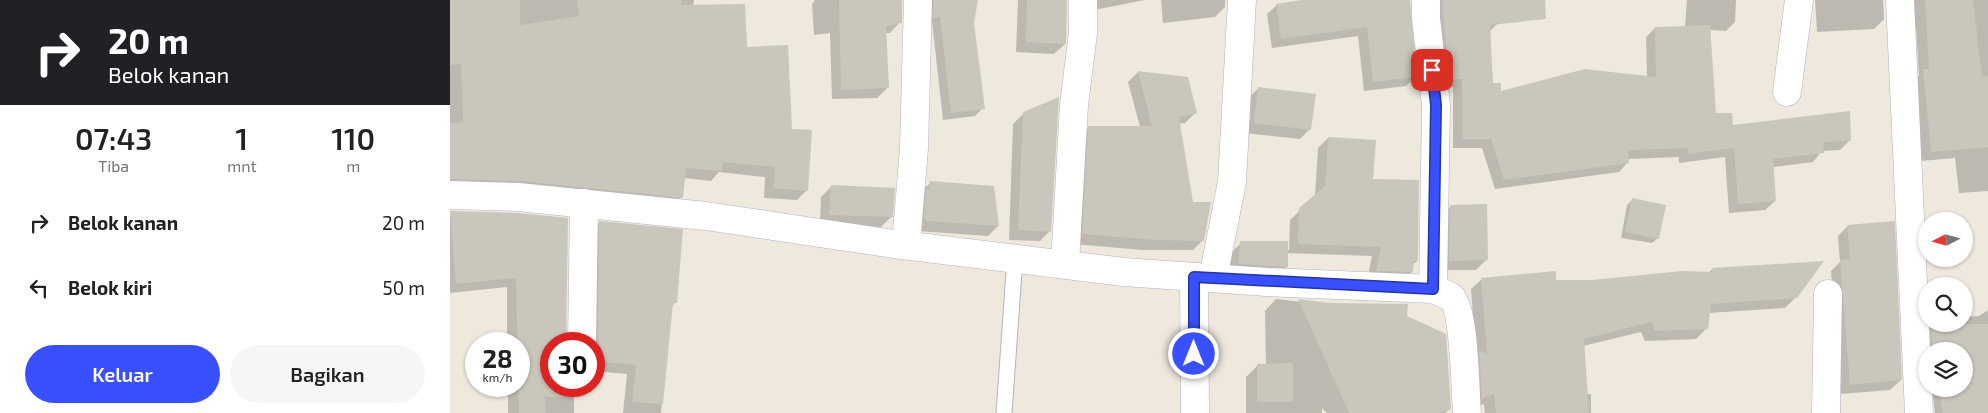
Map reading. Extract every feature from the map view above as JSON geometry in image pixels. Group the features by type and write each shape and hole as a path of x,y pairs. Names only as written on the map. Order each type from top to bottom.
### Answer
{"street":[{"path":"906,245 914,148 918,0"},
{"path":"1065,264 1074,105 1083,33 1082,0"},
{"path":"1195,413 1203,277 1232,182 1242,0"},
{"path":"1426,0 1426,18 1436,105 1433,289"},
{"path":"1787,92 1798,0"},
{"path":"1900,0 1919,413"},
{"path":"450,195 518,197 706,216 906,245 1065,264 1203,277 1433,289 1450,297 1457,306 1461,326 1467,413"},
{"path":"582,332 584,204"},
{"path":"1826,413 1828,294"}],"lane":[{"path":"1004,413 1015,258"}],"building":[{"path":"450,0 520,0 520,25 579,16 577,0 681,0 681,5 745,4 747,47 788,45 792,129 812,130 808,191 773,188 775,167 723,162 722,171 686,168 683,198 520,181 450,179 450,123 463,122 461,64 450,65"},
{"path":"839,0 902,0 902,23 886,26 889,88 841,90"},
{"path":"934,0 978,0 974,23 985,109 951,113 940,17 933,18"},
{"path":"1027,0 1067,0 1066,44 1026,42"},
{"path":"1302,0 1410,0 1417,77 1373,82 1367,27 1281,39 1276,4"},
{"path":"1442,0 1545,0 1546,19 1490,25 1493,83 1501,83 1501,91 1585,69 1656,77 1655,27 1710,25 1716,113 1732,113 1733,125 1850,111 1851,141 1823,142 1824,153 1773,159 1776,201 1738,204 1734,148 1688,154 1688,148 1628,150 1629,163 1504,180 1491,139 1462,139 1462,79 1449,79"},
{"path":"1925,0 1973,0 1982,77 1988,76 1988,147 1931,152 1923,69 1929,69"},
{"path":"1138,71 1188,77 1197,113 1179,117 1193,202 1211,202 1204,241 1154,240 1082,234 1088,126 1152,126"},
{"path":"1258,87 1316,94 1311,130 1254,123"},
{"path":"1059,97 1051,232 1018,230 1023,112"},
{"path":"1328,137 1376,140 1373,179 1419,180 1418,261 1414,261 1413,272 1376,271 1381,247 1298,244 1299,208 1325,186"},
{"path":"930,181 994,186 999,226 927,221 927,219 924,219 926,189 929,189"},
{"path":"831,185 895,188 893,217 829,215"},
{"path":"1632,198 1666,205 1659,239 1625,232"},
{"path":"1487,204 1488,260 1449,261 1450,205"},
{"path":"450,211 517,213 568,218 566,332 540,332 540,397 545,397 546,413 519,413 519,397 530,397 530,332 517,332 516,278 456,284"},
{"path":"599,221 683,229 677,303 673,303 663,404 632,402 636,365 605,362 605,332 598,332"},
{"path":"1895,221 1902,380 1850,385 1840,260 1850,259 1847,225"},
{"path":"1240,241 1288,241 1288,267 1238,264"},
{"path":"1824,261 1797,298 1711,304 1708,329 1655,331 1651,322 1584,339 1589,413 1496,413 1494,394 1482,398 1479,350 1487,354 1481,278 1556,271 1556,280 1592,280 1682,271 1712,272 1712,268"},
{"path":"1298,299 1329,303 1408,304 1407,316 1446,334 1451,409 1440,413 1349,413"},
{"path":"1973,324 1988,324 1988,413 1942,413 1940,397 1973,397 1973,342 1932,342 1931,332 1973,332"},
{"path":"1293,363 1293,402 1257,402 1257,364"}],"route":[{"path":"1194,354 1194,277 1433,289 1436,105 1432,70"}]}
